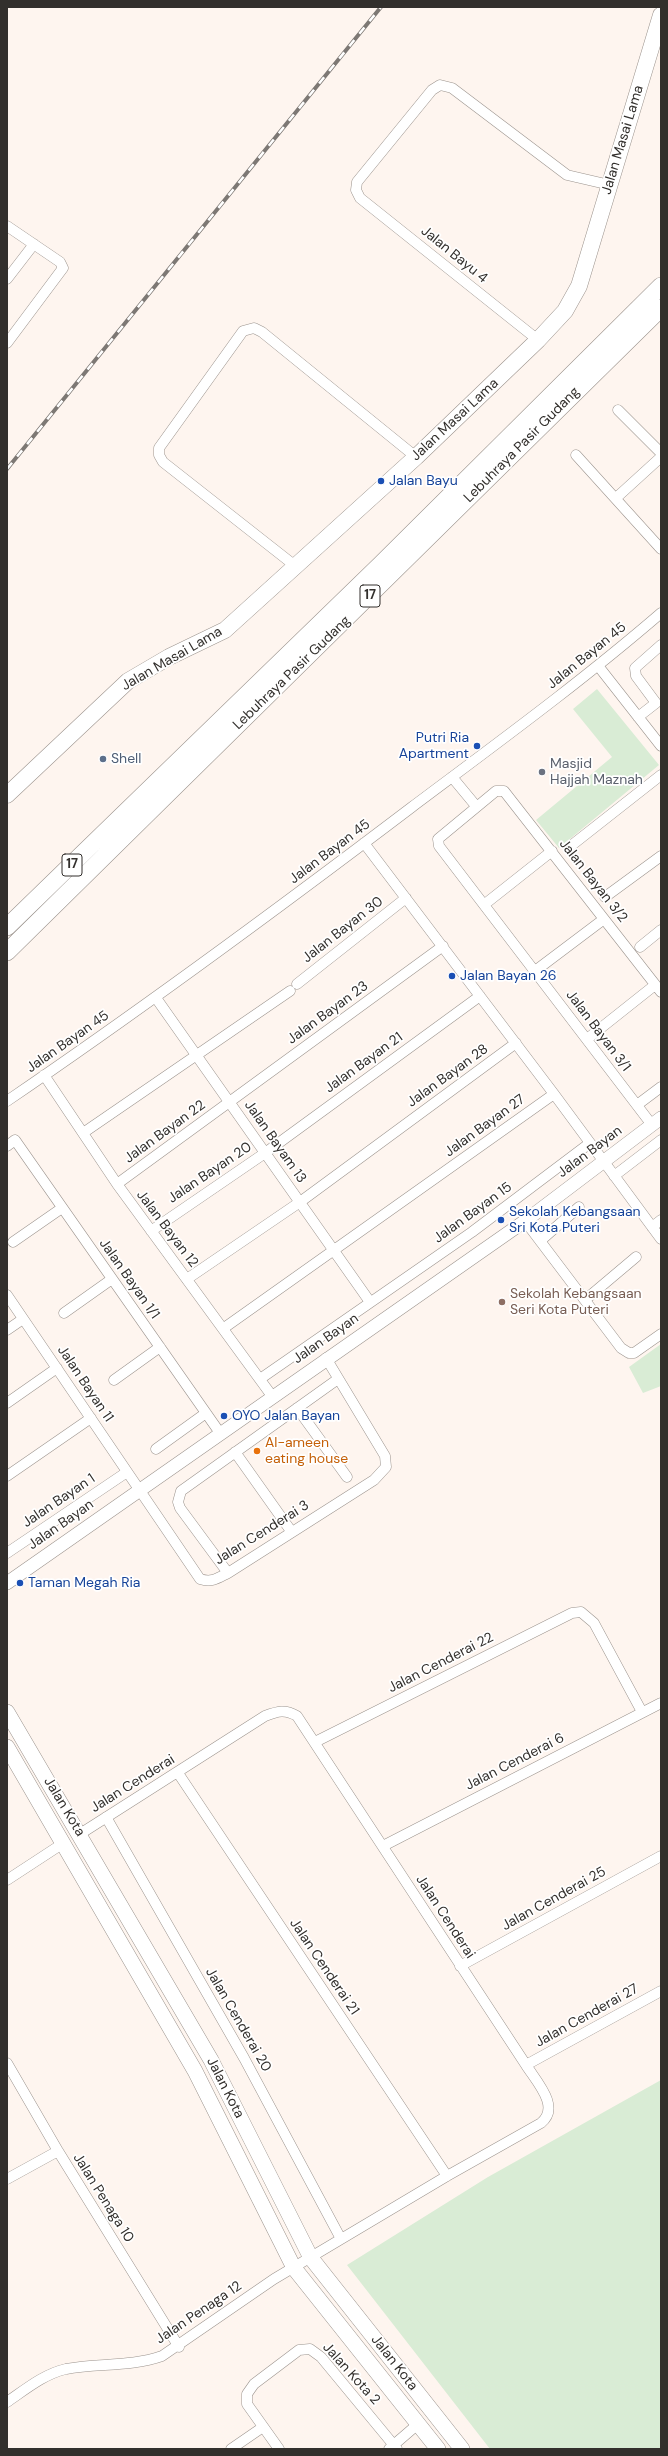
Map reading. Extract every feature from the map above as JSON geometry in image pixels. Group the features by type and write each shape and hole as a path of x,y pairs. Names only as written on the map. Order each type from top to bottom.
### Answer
{"highway":[{"name":"Lebuhraya Pasir Gudang","path":"7,927 369,575 661,286"},
{"name":"Lebuhraya Pasir Gudang","path":"7,952 661,308"},
{"path":"7,961 28,932"}],"main road":[{"name":"Jalan Masai Lama","path":"7,795 128,681 169,657 225,630 294,565 416,457 538,340 566,311 579,286 661,14"},
{"name":"Jalan Kota","path":"7,1712 212,2060 311,2258 462,2449"},
{"name":"Jalan Kota","path":"7,1747 195,2071 294,2268 438,2449"}],"street":[{"name":"Jalan Bayu 4","path":"538,340 360,198 356,190 357,182 432,90 440,85 452,88 567,174 610,185"},
{"path":"7,226 60,262 63,268 7,343"},
{"path":"7,279 34,244"},
{"path":"294,565 163,462 159,455 159,448 243,331 254,328 262,332 416,457"},
{"path":"618,410 661,453"},
{"path":"576,455 661,549"},
{"path":"616,498 661,457"},
{"name":"Jalan Bayan 45","path":"7,1101 156,998 364,843 599,667 661,613"},
{"path":"638,717 656,703 636,676 635,668 661,645"},
{"path":"599,667 661,746"},
{"path":"572,845 661,774"},
{"path":"452,777 476,806"},
{"name":"Jalan Bayan 3/2","path":"476,806 500,790 504,791 658,989"},
{"name":"Jalan Bayan 3/1","path":"476,806 438,839 439,846 485,904 637,1105 657,1122"},
{"path":"364,843 516,1043 603,1163 661,1239"},
{"path":"485,904 552,851"},
{"path":"605,897 661,856"},
{"name":"Jalan Bayan 30","path":"83,1133 294,988 406,898"},
{"path":"535,971 604,919"},
{"path":"640,947 661,930"},
{"name":"Jalan Bayan 23","path":"230,1102 443,946"},
{"path":"587,1039 658,989"},
{"name":"Jalan Bayan 21","path":"265,1153 480,996"},
{"name":"Jalan Bayam 13","path":"156,998 370,1302"},
{"name":"Jalan Bayan 28","path":"187,1279 300,1202 516,1043"},
{"name":"Jalan Bayan 12","path":"44,1075 117,1184 224,1328 272,1396"},
{"path":"637,1105 661,1087"},
{"name":"Jalan Bayan 27","path":"224,1328 432,1182 554,1094"},
{"name":"Jalan Bayan 22","path":"117,1184 230,1102"},
{"name":"Jalan Bayan","path":"7,1583 326,1358 525,1221 657,1122"},
{"path":"614,1176 661,1140"},
{"name":"Jalan Bayan 1/1","path":"11,1143 62,1208 220,1433"},
{"name":"Jalan Bayan 15","path":"260,1379 472,1232 590,1144"},
{"name":"Jalan Bayan 20","path":"151,1231 265,1153"},
{"path":"540,1241 579,1207"},
{"path":"13,1242 62,1208"},
{"path":"652,1227 661,1220"},
{"path":"525,1221 621,1348 629,1353 638,1350 661,1334"},
{"path":"585,1300 636,1257"},
{"path":"64,1313 112,1279"},
{"name":"Jalan Bayan 11","path":"7,1296 140,1489"},
{"path":"7,1330 23,1319"},
{"path":"114,1380 160,1347"},
{"path":"228,1573 180,1508 179,1495 186,1486 338,1379 326,1358"},
{"path":"7,1403 57,1368"},
{"name":"Jalan Cenderai 3","path":"140,1489 200,1579 211,1582 228,1573 291,1531 374,1480 386,1467 385,1456 338,1379"},
{"path":"297,1408 347,1477"},
{"path":"156,1449 206,1414"},
{"path":"7,1476 91,1418"},
{"path":"235,1452 291,1531"},
{"name":"Jalan Bayan 1","path":"7,1553 127,1472"},
{"name":"Jalan Cenderai 22","path":"315,1742 564,1616 581,1612 594,1623 642,1712"},
{"name":"Jalan Cenderai 6","path":"383,1846 661,1702"},
{"name":"Jalan Cenderai","path":"80,1834 178,1773 265,1716 277,1711 288,1711 297,1716 548,2100 550,2112 547,2119 447,2176 311,2258"},
{"name":"Jalan Cenderai 21","path":"178,1773 447,2176"},
{"name":"Jalan Cenderai 20","path":"106,1817 244,2058 341,2239"},
{"path":"7,1880 62,1844"},
{"name":"Jalan Cenderai 25","path":"460,1966 661,1856"},
{"name":"Jalan Cenderai 27","path":"526,2065 661,1991"},
{"name":"Jalan Penaga 10","path":"7,2063 58,2151 179,2346"},
{"path":"7,2179 58,2151"},
{"name":"Jalan Penaga 12","path":"7,2402 40,2378 66,2369 146,2362 179,2346 274,2279 311,2258"},
{"name":"Jalan Kota 2","path":"264,2427 247,2404 247,2394 254,2384 299,2350 310,2349 321,2357 393,2448"},
{"path":"393,2448 418,2424"},
{"path":"231,2449 264,2427 279,2449"}],"green space":[{"path":"597,689 659,765 559,848 536,820 612,757 573,709"},
{"path":"661,1344 661,1386 643,1393 629,1367"},
{"path":"661,2080 661,2449 490,2449 347,2265 488,2177"}],"railway":[{"path":"7,469 381,7"}],"place":[{"name":"Jalan Bayu","path":"381,481"},
{"name":"Putri Ria Apartment","path":"477,746"},
{"name":"Shell","path":"103,759"},
{"name":"Masjid Hajjah Maznah","path":"542,772"},
{"name":"Jalan Bayan 26","path":"452,976"},
{"name":"Sekolah Kebangsaan Sri Kota Puteri","path":"501,1220"},
{"name":"Sekolah Kebangsaan Seri Kota Puteri","path":"502,1302"},
{"name":"OYO Jalan Bayan","path":"224,1416"},
{"name":"Al-ameen eating house","path":"257,1451"},
{"name":"Taman Megah Ria","path":"20,1583"}]}
